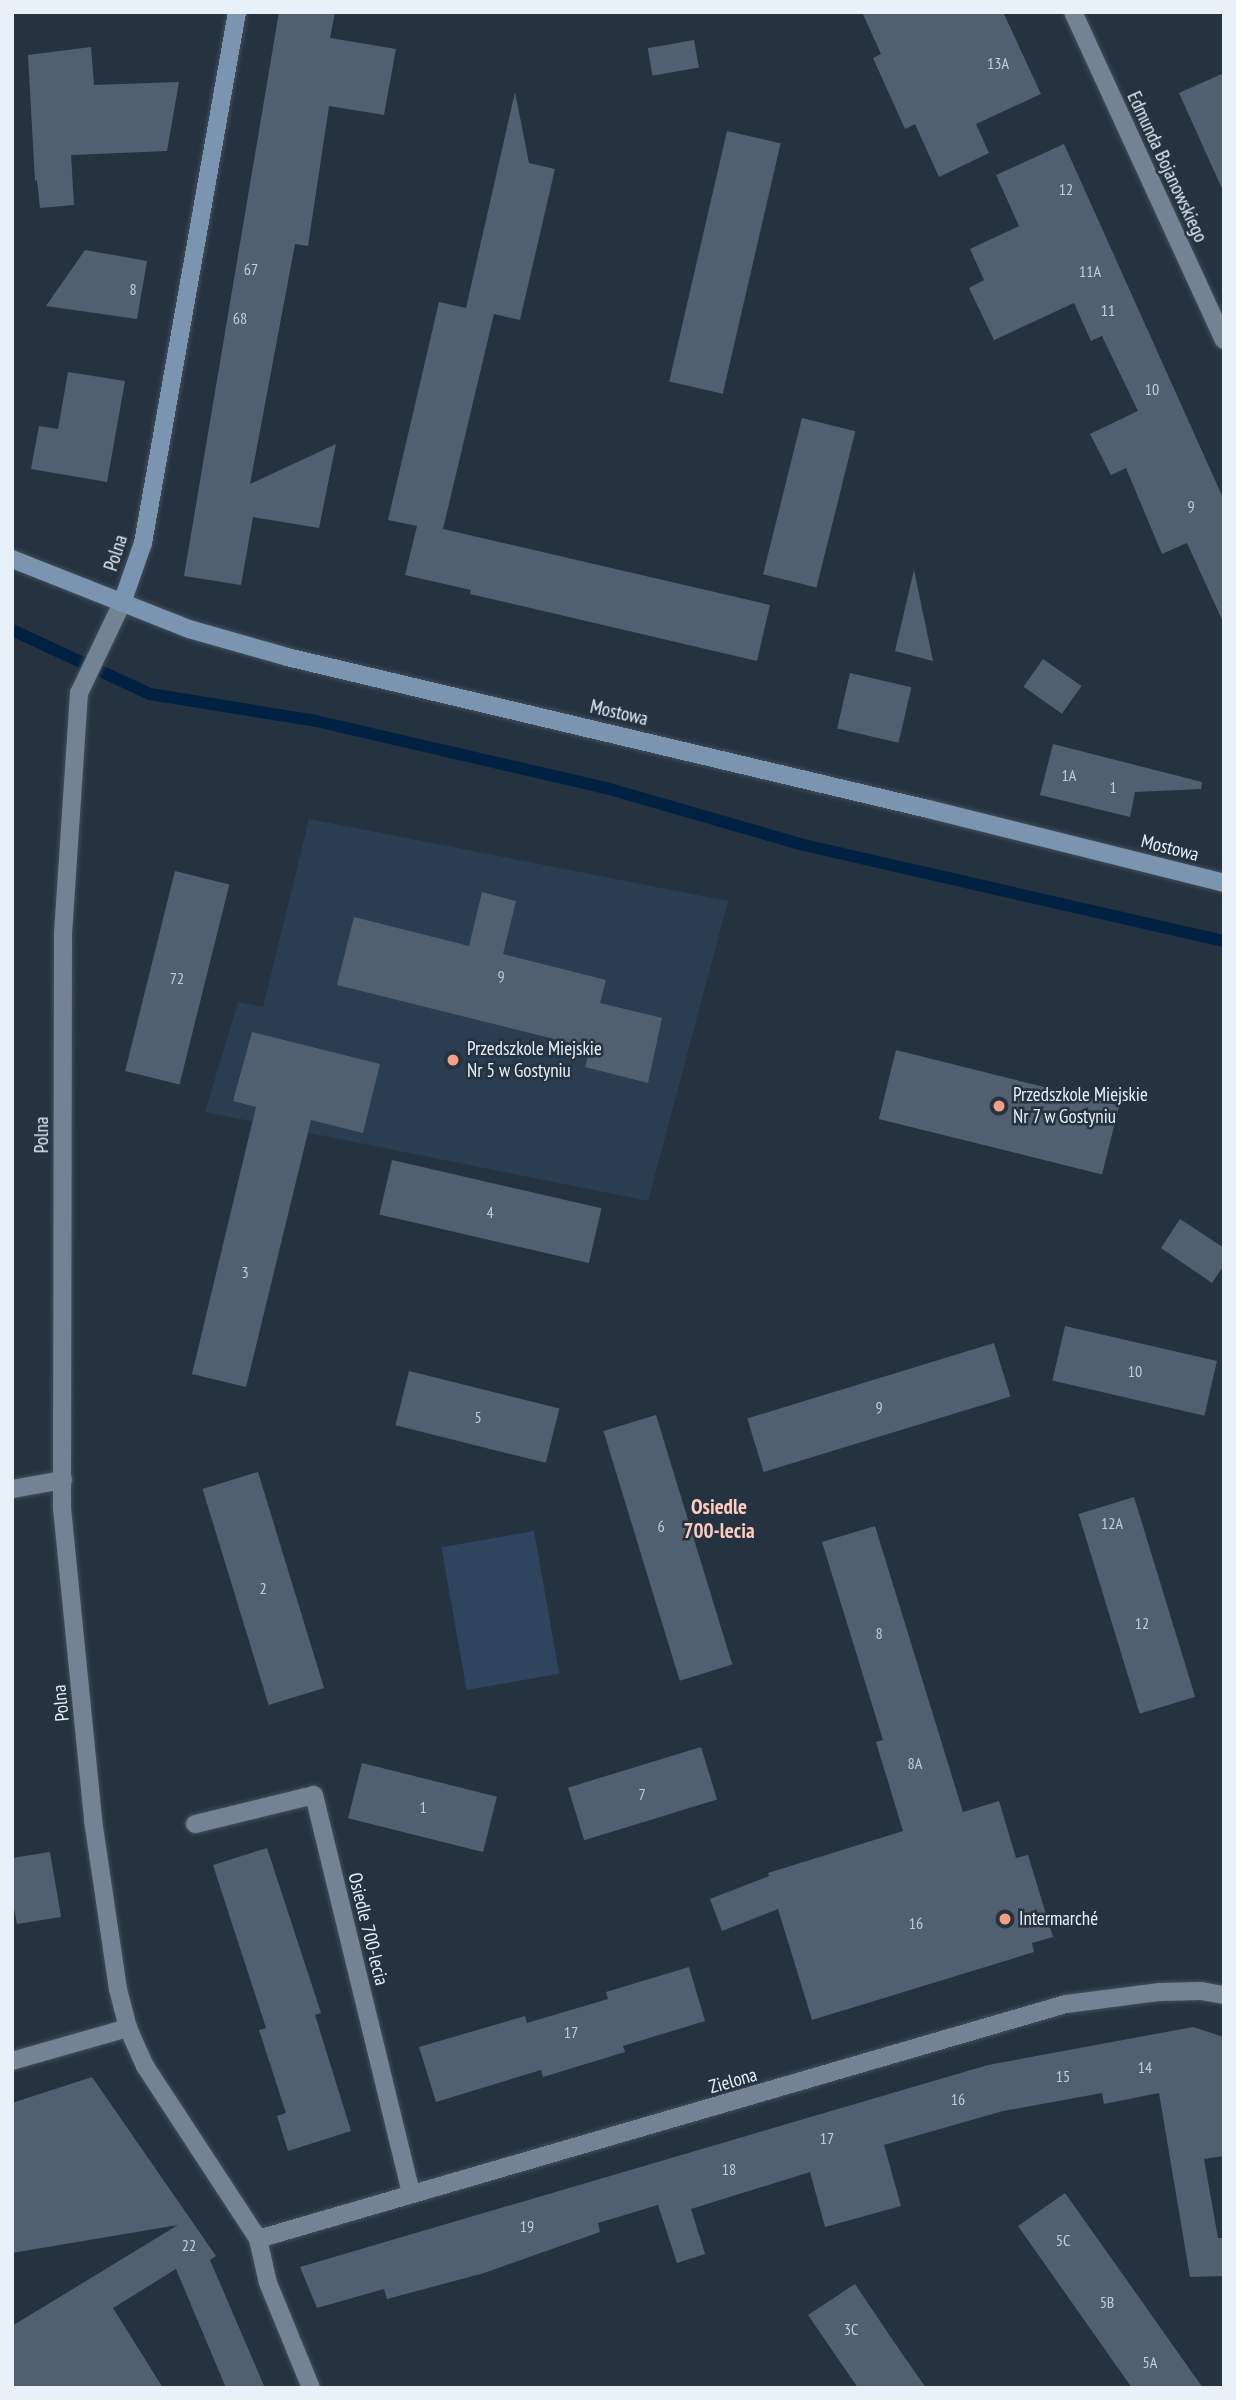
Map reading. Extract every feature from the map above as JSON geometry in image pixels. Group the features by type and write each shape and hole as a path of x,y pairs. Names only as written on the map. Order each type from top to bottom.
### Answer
{"street":[{"name":"Polna","path":"237,12 143,543 122,603 79,693 63,935 62,1507 93,1820 118,1989 128,2028 145,2066 258,2239"},
{"name":"Edmunda Bojanowskiego","path":"1073,12 1224,340"},
{"name":"Mostowa","path":"12,559 189,629 287,657 914,806 1224,883"},
{"path":"12,1489 63,1480"},
{"name":"Osiedle 700-lecia","path":"195,1824 314,1795 411,2193"},
{"name":"Zielona","path":"258,2239 411,2193 738,2102 1066,2004 1147,1993 1201,1991 1224,1995"},
{"path":"12,2061 128,2028"},
{"path":"258,2239 268,2283 311,2388"}],"shaded area":[{"name":"Przedszkole Miejskie Nr 5 w Gostyniu","path":"309,819 728,901 648,1201 205,1112 238,1002 263,1007"},
{"path":"534,1531 559,1674 467,1690 441,1547"}],"building":[{"path":"279,12 335,12 330,38 396,49 384,115 329,106 308,246 295,244 250,484 336,444 319,528 253,517 241,585 184,576"},
{"path":"862,12 1003,12 1041,94 976,124 989,153 939,177 915,124 905,129 873,58 881,54"},
{"path":"694,40 699,68 653,76 648,48"},
{"path":"91,47 94,85 179,82 167,151 71,155 74,205 40,208 37,180 35,181 28,55"},
{"path":"1224,73 1224,193 1179,93"},
{"path":"515,92 529,163 555,169 520,320 494,314 443,529 770,605 757,661 470,594 471,590 405,575 417,526 388,520 439,302 466,308"},
{"path":"727,131 781,143 723,394 669,381"},
{"path":"1064,144 1224,500 1224,624 1187,543 1162,554 1126,468 1111,475 1090,434 1138,411 1102,336 1091,341 1074,303 994,340 969,288 984,280 970,249 1019,226 996,175"},
{"path":"85,250 147,261 137,319 46,306"},
{"path":"68,372 125,381 107,482 31,469 39,426 58,429"},
{"path":"802,418 855,431 816,588 763,574"},
{"path":"914,570 933,661 895,651"},
{"path":"1043,659 1082,686 1062,714 1023,687"},
{"path":"850,673 911,687 899,743 837,729"},
{"path":"1053,744 1202,782 1201,789 1135,792 1130,817 1040,795"},
{"path":"175,871 229,885 180,1084 125,1071"},
{"path":"482,892 516,901 503,954 606,980 600,1003 662,1018 648,1083 585,1067 590,1048 337,985 354,917 469,946"},
{"path":"252,1032 380,1064 363,1133 311,1120 246,1387 192,1374 256,1107 233,1101"},
{"path":"896,1050 1119,1106 1102,1175 879,1119"},
{"path":"392,1160 601,1208 589,1263 379,1215"},
{"path":"1180,1219 1224,1248 1224,1265 1212,1283 1161,1248"},
{"path":"1065,1326 1217,1361 1204,1416 1052,1381"},
{"path":"994,1343 1010,1397 764,1472 747,1418"},
{"path":"409,1371 559,1408 546,1463 395,1425"},
{"path":"656,1415 732,1665 680,1681 603,1431"},
{"path":"258,1472 324,1688 269,1705 203,1489"},
{"path":"1134,1497 1195,1697 1140,1714 1079,1514"},
{"path":"875,1526 963,1812 999,1801 1016,1858 1028,1855 1053,1937 1032,1943 1034,1952 812,2020 778,1909 722,1931 710,1899 769,1876 768,1873 903,1831 876,1742 883,1740 822,1542"},
{"path":"701,1747 717,1800 584,1840 568,1788"},
{"path":"362,1763 497,1797 483,1852 348,1818"},
{"path":"267,1848 321,2013 315,2015 351,2131 288,2151 277,2116 286,2113 259,2030 266,2028 213,1865"},
{"path":"50,1852 61,1917 17,1924 12,1898 12,1858"},
{"path":"689,1967 705,2021 623,2046 625,2052 543,2077 541,2070 436,2102 419,2047 525,2016 527,2023 608,1999 606,1992"},
{"path":"1193,2027 1224,2037 1224,2156 1204,2159 1218,2238 1224,2238 1224,2276 1190,2277 1159,2093 1104,2104 1102,2093 1003,2111 884,2145 901,2206 825,2227 810,2172 691,2209 705,2254 677,2263 658,2205 598,2223 600,2232 484,2273 387,2299 384,2289 317,2308 300,2267 988,2065"},
{"path":"92,2077 216,2256 210,2260 265,2388 226,2388 176,2269 113,2308 163,2388 12,2388 12,2326 178,2225 12,2253 12,2103"},
{"path":"1065,2193 1203,2388 1132,2388 1018,2226"},
{"path":"855,2284 926,2388 858,2388 808,2315"}],"waterway":[{"path":"12,630 150,694 316,721 606,788 804,845 1224,941"}],"place":[{"name":"Przedszkole Miejskie Nr 5 w Gostyniu","path":"453,1060"},
{"name":"Przedszkole Miejskie Nr 7 w Gostyniu","path":"999,1106"},
{"name":"Intermarché","path":"1005,1919"}],"district":[{"name":"Osiedle 700-lecia","path":"719,1519"}]}
